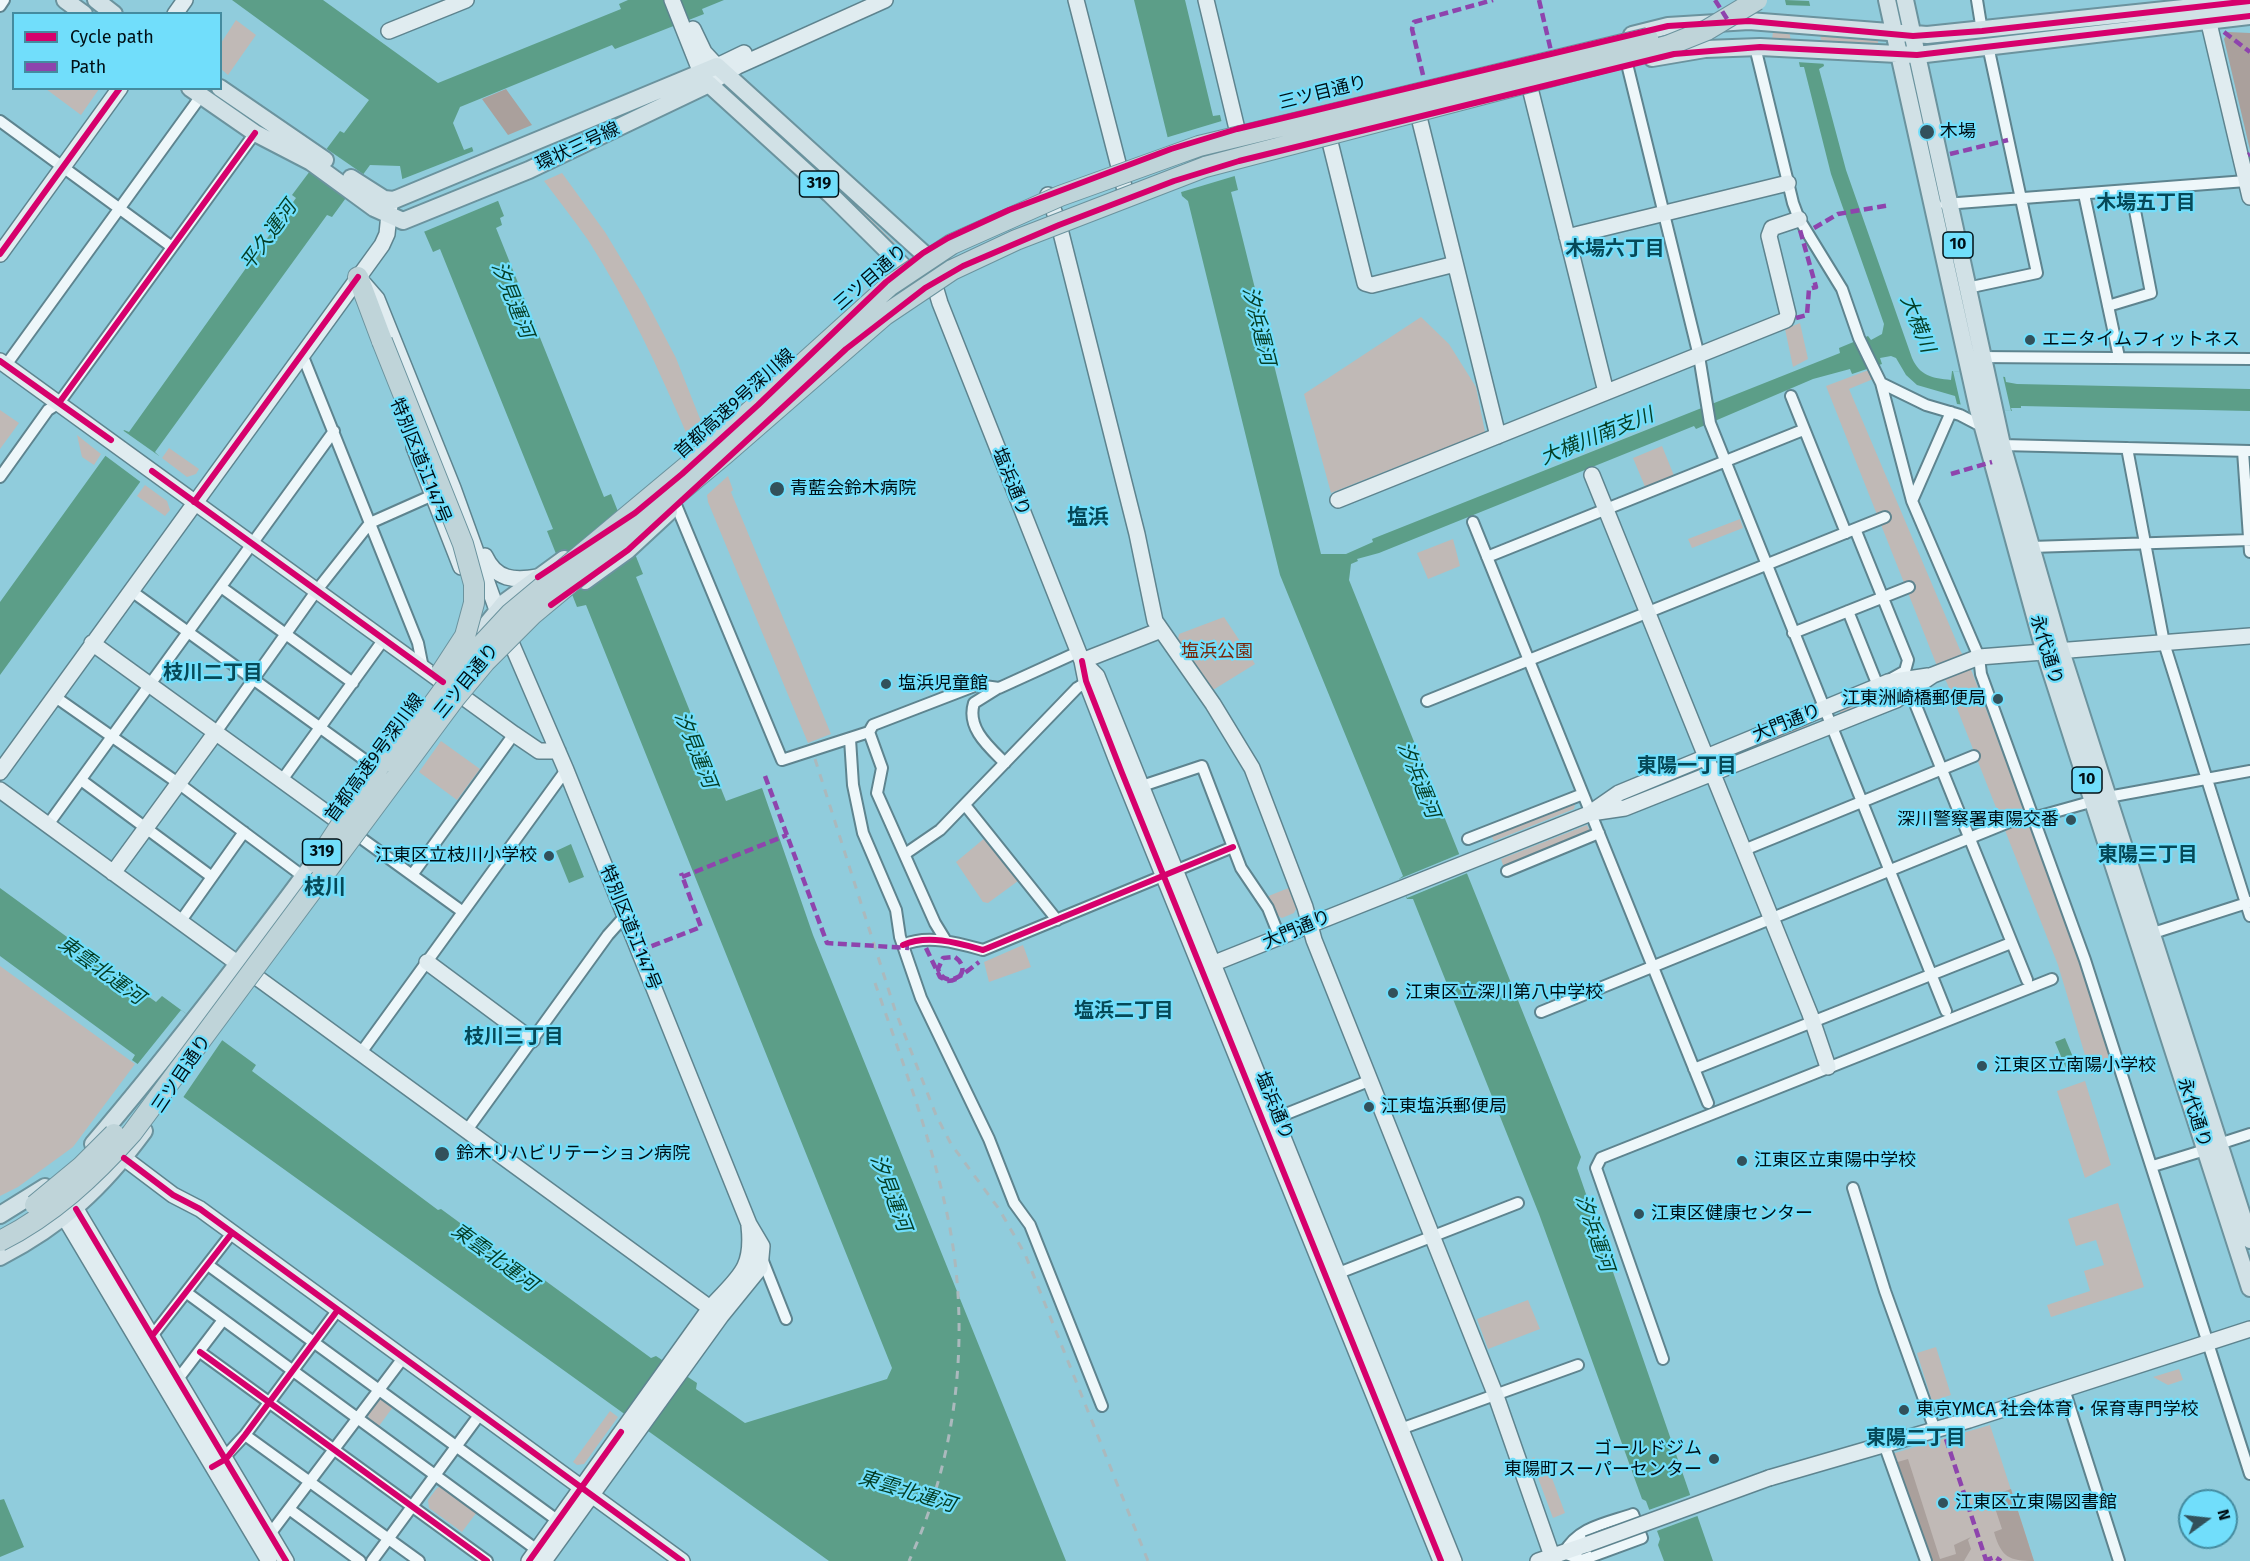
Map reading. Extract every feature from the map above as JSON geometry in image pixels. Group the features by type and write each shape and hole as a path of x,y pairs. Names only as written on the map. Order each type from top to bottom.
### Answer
{"highway":[{"name":"首都高速9号深川線","path":"0,1227 50,1193 114,1133 427,711 487,636 524,602 675,478 882,292 928,258 978,230 1060,196 1165,158 1238,135 1643,39 1704,21 1755,0"},
{"name":"首都高速9号深川線","path":"0,1241 43,1216 77,1190 132,1133 448,707 485,662 533,614 725,454 885,315 927,285 980,256 1174,177 1667,46 1707,30 1755,0"},
{"path":"725,454 848,335 899,295 958,256 1015,227 1115,186 1213,154 1325,132 1389,113 1419,116"},
{"path":"310,870 456,651 465,636 474,603 474,584 463,544 358,278"}],"main road":[{"path":"65,0 81,12"},
{"path":"96,0 111,12"},
{"name":"永代通り","path":"1887,0 1899,55 1967,288 1976,365"},
{"name":"永代通り","path":"1905,0 1917,55 1941,205 1986,410 2002,445 2031,546 2053,652"},
{"name":"三ツ目通り","path":"1419,116 1674,54 1783,47 1917,55 1985,39 2250,0"},
{"name":"三ツ目通り","path":"0,1215 47,1185 90,1147 194,1017 245,970 449,687 494,613 538,577 635,513 718,443 819,344 905,266 923,253 974,226 1048,195 1171,149 1237,129 1668,26 1749,21 1913,36 1985,39 2250,16"},
{"name":"環状三号線","path":"713,74 596,140 495,184 403,221 390,209 406,195 587,119 713,74"},
{"name":"319","path":"713,74 923,253"},
{"name":"319","path":"713,74 830,194 905,266 930,286"},
{"path":"222,89 356,188 390,209"},
{"path":"195,92 255,132 314,158"},
{"path":"587,119 584,128 590,137 596,140"},
{"path":"566,128 573,132 577,139 576,149"},
{"name":"三ツ目通り","path":"0,1257 70,1214 124,1158 212,1030 245,970 310,870 348,828 380,771 449,687 479,662 507,633 613,562 846,349 930,286 963,266 1126,198 1325,132"},
{"name":"永代通り","path":"1986,410 1983,426 2212,1147 2250,1288"},
{"name":"永代通り","path":"2212,1147 2250,1240"}],"street":[{"path":"0,6 4,0"},
{"path":"389,31 466,0"},
{"path":"672,0 713,74 731,58 848,11 885,0"},
{"path":"681,0 686,25"},
{"path":"1076,0 1126,198"},
{"path":"1206,0 1237,129"},
{"path":"1743,0 1749,21"},
{"path":"1967,288 2037,273 1977,0"},
{"path":"2208,19 2250,197"},
{"path":"1755,47 1799,219 1842,289 1859,338 1881,383 1912,501 1979,657 1981,674 2085,960 2250,1474"},
{"path":"1523,61 1606,392"},
{"path":"1627,64 1699,356 1710,423 1946,1011"},
{"path":"1411,87 1498,435"},
{"path":"0,254 119,90"},
{"path":"195,92 120,208 3,363 514,734 539,751 558,751"},
{"path":"0,122 172,247"},
{"path":"0,477 48,410 59,403 255,132"},
{"path":"1325,132 1365,283 1372,285 1455,264"},
{"path":"1941,205 2246,181"},
{"path":"1567,237 1788,183"},
{"path":"2108,306 2151,293 2131,190"},
{"path":"2084,194 2119,357"},
{"path":"1048,195 1059,225 1133,520 1155,621 1213,704 1252,768 1310,924 1496,1395 1552,1558"},
{"path":"0,772 382,245 387,234 390,209"},
{"path":"1338,500 1787,319 1769,236 1772,228 1799,219"},
{"name":"塩浜通り","path":"923,253 930,286 940,303 1080,656 1142,786 1170,873"},
{"name":"特別区道江147号","path":"358,278 377,299 453,488 489,565 495,572 513,580 538,577"},
{"name":"特別区道江147号","path":"358,278 362,315 464,574 478,601 494,613"},
{"path":"302,354 417,643 423,668"},
{"path":"1976,365 2119,357 2250,359"},
{"path":"1881,383 1926,405 1951,412 1983,426 2002,445 2247,451 2250,552"},
{"path":"1791,396 1803,430 1882,597 1908,666 1878,686 1848,611"},
{"path":"1912,501 1951,412"},
{"path":"1487,557 1803,430"},
{"path":"47,826 334,431"},
{"path":"2127,448 2164,643 2248,902 2250,916"},
{"path":"1592,475 1744,850 1828,1067"},
{"name":"特別区道江147号","path":"453,488 494,613 507,633 558,751 748,1224 762,1246 763,1261 753,1277 716,1312"},
{"path":"112,873 317,590 370,523 433,495"},
{"path":"676,505 780,759 784,760 869,732 873,725 977,685 999,688"},
{"path":"1427,701 1885,517"},
{"path":"1473,522 1708,1103"},
{"path":"2031,546 2250,540"},
{"path":"221,587 352,683"},
{"path":"1793,633 1909,587"},
{"path":"130,590 380,771"},
{"path":"1005,763 977,732 972,711 974,703 999,688 1080,656 1161,630"},
{"name":"大門通り","path":"1591,813 1619,793 1823,708 1888,682 1933,675 1979,657 2250,636"},
{"path":"282,780 384,639"},
{"path":"92,643 463,912"},
{"name":"大門通り","path":"1208,966 1591,813 1625,808 1896,700 1933,675"},
{"path":"905,854 940,830 1077,688 1092,679"},
{"name":"塩浜通り","path":"1092,679 1395,1431 1442,1561"},
{"path":"1910,691 2027,980"},
{"path":"54,696 244,832 310,870"},
{"path":"869,732 882,768 877,793 935,923 946,941"},
{"path":"412,875 514,734"},
{"path":"850,739 853,785 863,833 896,910 903,945 930,1021 989,1139 1014,1203 1030,1225 1102,1406"},
{"path":"1744,850 1974,756"},
{"path":"1142,786 1202,766 1248,881 1268,908 1280,938"},
{"path":"360,1054 566,770"},
{"path":"2033,818 2101,799 2250,771"},
{"path":"81,780 212,877"},
{"path":"0,790 716,1312"},
{"path":"1468,839 1583,794"},
{"path":"965,805 1057,920"},
{"path":"1541,1012 2009,822"},
{"path":"180,922 244,832"},
{"path":"1508,871 1599,833"},
{"path":"903,945 913,940 946,941 983,950 1233,847"},
{"path":"2144,935 2248,902"},
{"path":"467,1130 608,935 625,916"},
{"path":"1694,1069 2011,943"},
{"path":"427,962 532,1040"},
{"path":"1663,1359 1596,1168 1601,1158 2052,979"},
{"path":"1270,1120 1371,1080"},
{"path":"2153,1166 2250,1134"},
{"path":"124,1158 232,1233 682,1561"},
{"path":"47,1185 70,1214 178,1379 269,1561"},
{"path":"1853,1188 1885,1292 1935,1430"},
{"path":"1333,1275 1518,1203"},
{"path":"70,1214 219,1463 270,1534 286,1561"},
{"name":"特別区道江147号","path":"587,1491 716,1312 748,1263 751,1250 748,1224"},
{"path":"152,1336 232,1233"},
{"path":"763,1261 786,1319"},
{"path":"208,1265 557,1520"},
{"path":"187,1293 358,1418 537,1557"},
{"path":"219,1463 245,1436 337,1311"},
{"path":"178,1379 223,1320"},
{"path":"1552,1558 1769,1478 1935,1430 2250,1329"},
{"path":"200,1352 487,1561"},
{"path":"270,1534 403,1358"},
{"path":"1395,1431 1578,1365"},
{"path":"2064,1389 2119,1561"},
{"path":"372,1561 436,1477 480,1414"},
{"name":"塩浜通り","path":"1395,1431 1454,1561"},
{"path":"245,1436 419,1561"},
{"path":"1884,1444 1926,1561"},
{"path":"537,1557 557,1520 587,1491"},
{"path":"537,1557 587,1491"},
{"path":"289,1509 360,1561"},
{"path":"1633,1514 1642,1538 1582,1560 1552,1558 1579,1533 1633,1514"}],"green space":[{"path":"236,20 256,35 228,75 222,70 222,41"},
{"path":"1773,32 1878,41 1878,46 1772,39"},
{"path":"47,90 98,90 81,115"},
{"path":"808,158 906,254 904,257 806,160"},
{"path":"562,173 605,232 643,295 676,358 702,424 688,437 630,312 603,264 544,181"},
{"path":"1421,317 1449,344 1476,387 1485,432 1331,493 1304,394"},
{"path":"1800,323 1808,359 1793,367 1785,329"},
{"path":"1874,368 1878,377 1849,389 1960,650 1972,672 2081,960 2116,1066 2091,1075 2058,965 1947,683 1937,666 1826,386"},
{"path":"0,410 19,423 0,449"},
{"path":"77,435 101,454 94,465 82,457"},
{"path":"1662,446 1675,478 1646,489 1633,458"},
{"path":"169,448 199,469 196,474 187,477 162,458"},
{"path":"728,476 733,490 731,492 831,734 808,743 708,502 707,495"},
{"path":"145,485 167,501 170,510 165,516 137,496"},
{"path":"1740,519 1743,528 1692,548 1688,539"},
{"path":"1453,539 1460,566 1428,579 1417,553"},
{"name":"塩浜公園","path":"1224,617 1255,664 1213,690 1178,639 1179,634"},
{"path":"1890,689 1892,693 1841,714 1839,710"},
{"path":"1807,723 1808,728 1727,760 1725,756"},
{"path":"441,741 480,769 457,800 419,772"},
{"path":"1576,801 1574,809 1494,841 1491,835"},
{"path":"1587,825 1590,831 1504,868 1501,859"},
{"path":"986,837 1018,876 1018,881 988,903 983,902 956,862"},
{"path":"1291,887 1298,905 1294,913 1282,918 1276,915 1266,897"},
{"path":"1023,945 1031,967 989,982 984,962"},
{"path":"0,966 135,1064 73,1147 18,1187 0,1196"},
{"path":"2085,1081 2111,1165 2085,1178 2057,1091"},
{"path":"2118,1203 2144,1287 2051,1317 2047,1305 2090,1291 2084,1271 2104,1265 2096,1240 2076,1246 2068,1219"},
{"path":"1528,1300 1540,1329 1488,1349 1477,1319"},
{"path":"1936,1347 1951,1395 1932,1401 1917,1353"},
{"path":"2179,1369 2183,1380 2168,1385 2153,1377"},
{"path":"375,1400 383,1400 393,1407 379,1426 369,1419 367,1411"},
{"path":"610,1411 618,1417 584,1464 577,1465 573,1462"},
{"path":"1990,1425 2034,1561 1926,1561 1888,1455"},
{"path":"1534,1457 1538,1464 1546,1462 1565,1513 1553,1518 1531,1459"},
{"path":"442,1486 477,1512 462,1532 429,1508 428,1500 437,1488"}],"shaded area":[{"path":"2228,32 2250,33 2250,150 2224,39"},
{"path":"506,89 532,125 508,135 482,99"},
{"path":"1908,1459 1940,1559 1956,1554 1954,1545 1971,1537 1968,1540 1971,1549 1964,1561 1929,1561 1894,1463"},
{"path":"2011,1489 2034,1561 2018,1560 2007,1556 2000,1547 1994,1532 2002,1529 1991,1496"}],"water":[{"path":"232,0 323,0 438,83 621,9 619,4 628,0 724,0 702,9 704,14 615,49 612,45 460,107 453,123 464,150 472,147 474,153 479,152 504,216 500,218 502,225 496,228 604,497 611,494 643,574 636,577 726,801 762,788 813,935 1066,1561 829,1561 132,1060 135,1055 0,956 0,888 156,1002 162,996 256,1065 252,1071 438,1210 441,1209 538,1280 543,1279 651,1358 656,1356 697,1383 696,1389 745,1423 887,1379 892,1368 586,605 577,607 547,531 553,529 440,249 433,252 403,183 400,166 370,165 332,217 327,215 155,452 159,456 0,675 0,602 124,430 129,432 296,198 292,195 340,131 344,133 369,100"},
{"name":"汐浜運河","path":"1134,0 1185,0 1213,116 1220,115 1238,190 1231,192 1321,554 1346,554 1373,542 1372,539 1840,353 1839,348 1868,336 1871,340 1882,334 1884,324 1831,174 1804,67 1800,67 1785,0 1809,1 1824,66 1819,69 1846,170 1912,358 1919,369 1932,377 1951,380 1952,371 2005,377 2006,382 2017,384 2250,389 2250,411 2021,406 2021,408 2011,408 2012,411 1957,404 1955,396 1917,385 1906,375 1896,358 1891,356 1880,358 1882,364 1852,374 1850,369 1813,379 1696,429 1694,426 1379,553 1357,559 1358,561 1351,564 1349,580 1581,1157 1577,1168 1713,1561 1664,1561 1658,1545 1660,1539 1646,1501 1642,1499 1539,1214 1413,899 1407,899 1399,879 1403,876 1280,575 1188,201 1182,196"},
{"path":"571,844 584,877 569,883 556,851"},
{"path":"2065,1038 2078,1069 2068,1073 2055,1042"},
{"path":"4,1499 24,1547 0,1557 0,1500"}],"pier":[{"path":"1783,5 1813,6 1827,64 1796,62"},
{"path":"1225,120 1238,175 1178,193 1165,138"},
{"path":"324,147 366,176 349,199 307,170"},
{"path":"479,149 500,200 421,233 400,180"},
{"path":"1953,371 2003,376 2011,411 1961,406"},
{"path":"121,429 162,458 142,483 103,454"},
{"path":"1462,853 1470,872 1407,898 1399,879"},
{"path":"181,1010 223,1039 182,1099 136,1066"},
{"path":"1693,1494 1700,1515 1654,1532 1646,1511"}],"railway":[{"path":"815,759 895,1010 936,1115 951,1144 999,1209 1025,1254 1148,1561"},
{"path":"875,983 914,1095 939,1180 954,1253 958,1298 959,1343 950,1433 940,1476 909,1561"}],"marked path":[{"path":"1423,75 1412,29 1414,22 1493,0"},
{"path":"1539,0 1552,55"},
{"path":"1715,0 1729,22"},
{"path":"2224,32 2250,52"},
{"path":"1950,154 2008,140"},
{"path":"1814,228 1838,214 1890,205"},
{"path":"1796,318 1807,315 1809,289 1816,287 1800,230"},
{"path":"1951,474 1992,462"},
{"path":"765,776 827,943 909,948"},
{"path":"682,877 787,835"},
{"path":"639,951 701,927 681,873"},
{"path":"926,948 940,977 947,981 957,979 960,976 962,972 962,969 955,957 943,958 938,969 946,979 957,978 963,974 979,962"},
{"path":"1946,1439 1986,1560"},
{"path":"1984,1561 1995,1557 2001,1561"}],"cycle path":[{"path":"538,577 635,513 682,474 758,405 886,282 923,253 948,238 1009,210 1171,149 1237,129 1668,26 1749,21 1913,36 1982,31 2250,1"},
{"path":"551,605 628,550 846,349 925,288 963,266 1059,225 1174,181 1239,161 1674,54 1760,47 1917,55 2250,16"},
{"path":"0,254 119,90"},
{"path":"59,403 255,133"},
{"path":"194,502 358,277"},
{"path":"0,361 111,440"},
{"path":"152,471 443,682"},
{"path":"1082,661 1086,681 1122,773 1441,1561"},
{"path":"903,945 933,940 953,942 983,950 1233,847"},
{"path":"124,1158 173,1195 200,1209 682,1561"},
{"path":"76,1209 286,1561"},
{"path":"152,1336 232,1233"},
{"path":"212,1467 226,1459 337,1311"},
{"path":"200,1352 487,1561"},
{"path":"529,1561 621,1432"}],"place":[{"name":"木場","path":"1927,132"},
{"name":"エニタイムフィットネス","path":"2030,340"},
{"name":"青藍会鈴木病院","path":"777,489"},
{"name":"塩浜児童館","path":"886,684"},
{"name":"江東洲崎橋郵便局","path":"1998,699"},
{"name":"深川警察署東陽交番","path":"2071,820"},
{"name":"江東区立枝川小学校","path":"549,856"},
{"name":"江東区立深川第八中学校","path":"1393,993"},
{"name":"江東区立南陽小学校","path":"1982,1066"},
{"name":"江東塩浜郵便局","path":"1369,1107"},
{"name":"鈴木リハビリテーション病院","path":"442,1154"},
{"name":"江東区立東陽中学校","path":"1742,1161"},
{"name":"江東区健康センター","path":"1639,1214"},
{"name":"東京YMCA 社会体育・保育専門学校","path":"1904,1410"},
{"name":"ゴールドジム 東陽町スーパーセンター","path":"1714,1459"},
{"name":"江東区立東陽図書館","path":"1943,1503"}],"district":[{"name":"木場五丁目","path":"2146,203"},
{"name":"木場六丁目","path":"1615,249"},
{"name":"塩浜","path":"1088,518"},
{"name":"枝川二丁目","path":"213,673"},
{"name":"東陽一丁目","path":"1687,766"},
{"name":"東陽三丁目","path":"2148,855"},
{"name":"枝川","path":"325,888"},
{"name":"塩浜二丁目","path":"1124,1011"},
{"name":"枝川三丁目","path":"514,1037"},
{"name":"東陽二丁目","path":"1916,1438"}],"water label":[{"name":"平久運河","path":"269,236"},
{"name":"汐見運河","path":"512,300"},
{"name":"大横川","path":"1917,324"},
{"name":"大横川南支川","path":"1597,437"},
{"name":"汐見運河","path":"695,750"},
{"name":"東雲北運河","path":"101,971"},
{"name":"汐見運河","path":"890,1193"},
{"name":"東雲北運河","path":"494,1258"},
{"name":"東雲北運河","path":"907,1492"}]}
